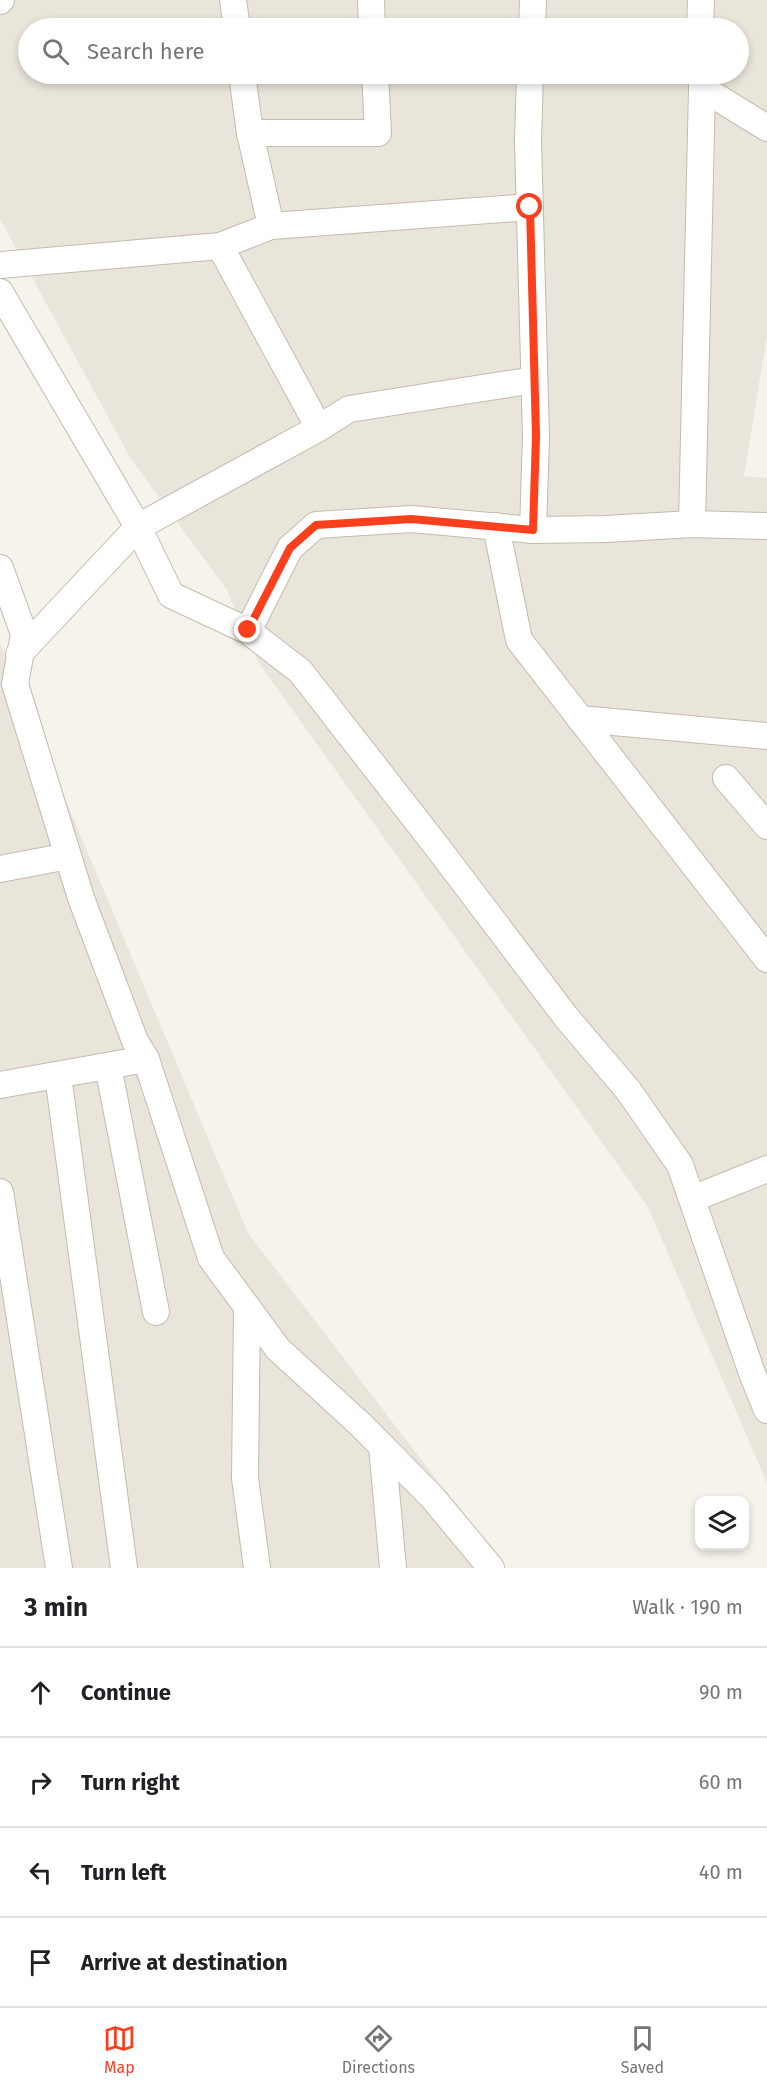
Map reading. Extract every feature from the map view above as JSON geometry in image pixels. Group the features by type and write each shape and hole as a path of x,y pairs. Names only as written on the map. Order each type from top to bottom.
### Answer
{"street":[{"path":"233,0 236,18"},
{"path":"371,0 372,18"},
{"path":"532,18 533,0"},
{"path":"700,18 701,0"},
{"path":"243,84 250,133 271,226"},
{"path":"250,133 378,133 376,84"},
{"path":"530,84 528,141 536,436 533,530"},
{"path":"692,524 702,84"},
{"path":"706,84 767,128"},
{"path":"0,265 220,246 271,226 530,207"},
{"path":"220,246 319,428"},
{"path":"0,292 138,527 171,595 248,630 300,671 566,1017 628,1090 680,1165 767,1410"},
{"path":"10,660 138,527 319,428 349,409 534,380"},
{"path":"248,630 290,548 316,525 411,519 533,530 692,524 767,526"},
{"path":"496,526 519,640 767,959"},
{"path":"0,568 24,634 10,660 15,684 81,898 135,1041 146,1059 211,1258 278,1349 382,1446 433,1498 491,1568"},
{"path":"580,719 767,736"},
{"path":"726,778 767,826"},
{"path":"0,869 68,856"},
{"path":"0,1085 146,1059"},
{"path":"108,1066 156,1312"},
{"path":"58,1075 124,1568"},
{"path":"692,1199 767,1169"},
{"path":"0,1192 59,1568"},
{"path":"247,1307 245,1478 257,1568"},
{"path":"382,1446 393,1568"}],"shaded area":[{"path":"0,0 767,0 767,335 744,476 767,478 767,1483 648,1207 259,663 227,590 131,459 0,219"},
{"path":"0,644 248,1233 504,1568 0,1568"}],"route":[{"path":"248,630 290,548 316,525 411,519 533,530 536,436 530,207"}]}
